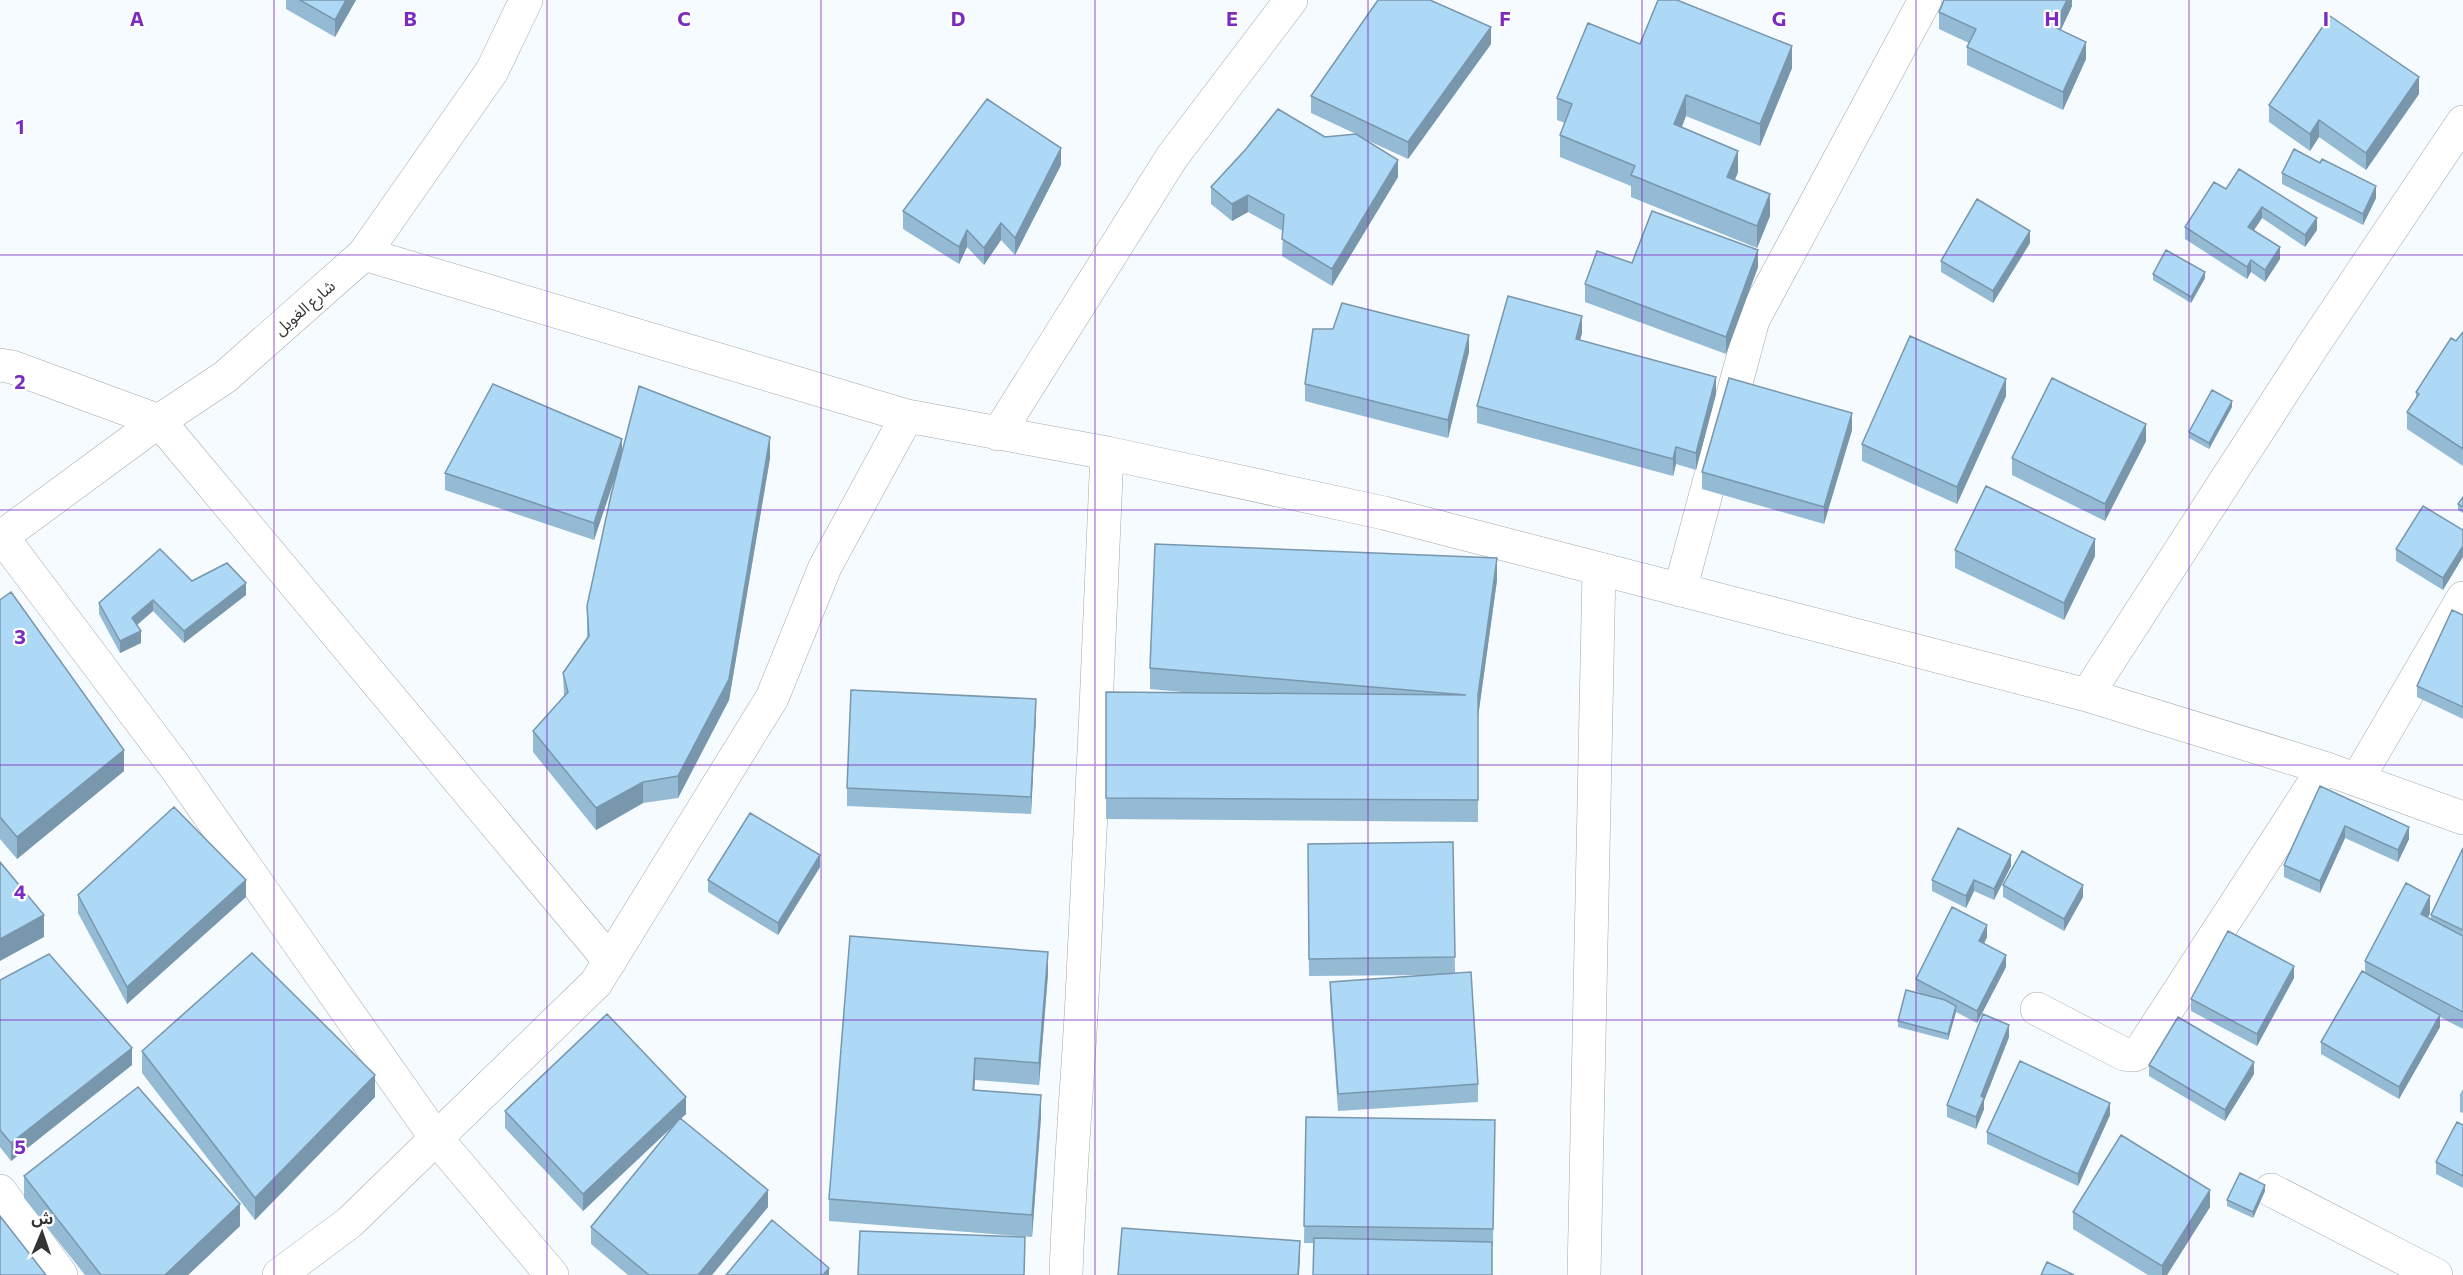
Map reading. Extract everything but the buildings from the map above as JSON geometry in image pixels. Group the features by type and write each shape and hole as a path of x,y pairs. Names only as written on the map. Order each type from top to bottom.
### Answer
{"street":[{"name":"شارع الغويل","path":"1,538 159,421 225,377 364,254 492,71 526,0"},
{"path":"998,434 1172,158 1291,0"},
{"path":"1680,590 1753,320 1925,0"},
{"path":"2087,695 2312,347 2463,122"},
{"path":"364,254 907,416 1107,453 1384,513 2087,695 2324,768 2463,818"},
{"path":"0,365 159,421 610,961"},
{"path":"279,1275 350,1222 596,983 772,698 825,567 907,416"},
{"path":"1066,1275 1068,1195 1077,1096 1090,846 1107,453"},
{"path":"1,538 176,768 436,1138 552,1275"},
{"path":"1584,1275 1599,569"},
{"path":"2357,780 2463,598"},
{"path":"2037,1009 2124,1054 2139,1053 2324,768"},
{"path":"2271,1190 2436,1275"},
{"path":"0,1191 62,1275"}]}
